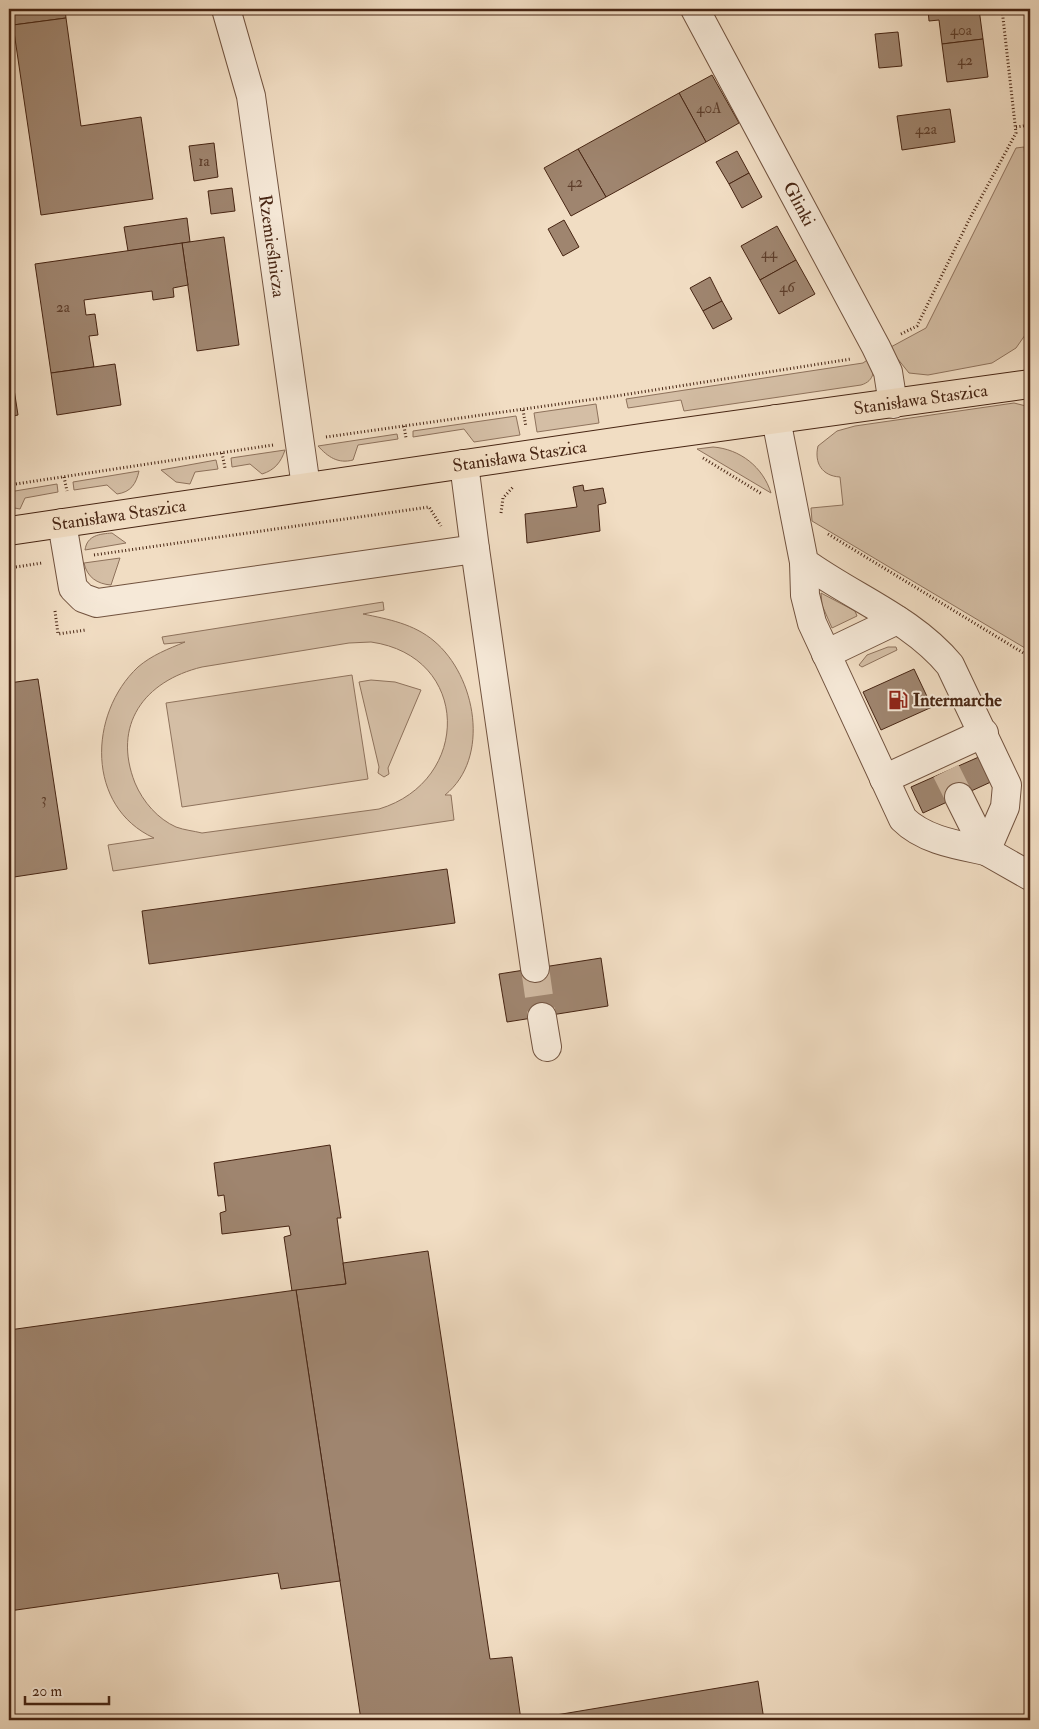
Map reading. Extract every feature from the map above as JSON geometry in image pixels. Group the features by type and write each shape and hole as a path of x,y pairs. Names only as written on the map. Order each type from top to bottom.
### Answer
{"main road":[{"name":"Stanisława Staszica","path":"9,531 776,419 1030,384"}],"street":[{"name":"Rzemieślnicza","path":"226,9 251,96 306,487"},
{"name":"Glinki","path":"695,9 876,347 888,372 893,404"},
{"path":"776,419 804,562 804,582 808,610 826,654 903,819 919,832 943,841 986,852 1030,876"},
{"path":"464,464 535,968"},
{"path":"62,523 74,588 83,598 97,603 475,549"},
{"path":"804,562 898,620 939,652 950,665 1005,776 1008,796 1001,819 986,852"},
{"path":"826,654 898,620"},
{"path":"884,779 942,763 984,733"},
{"path":"959,797 986,852"},
{"path":"542,1017 547,1047"}],"path":[{"path":"9,485 299,441 523,410 860,358 876,347 917,326 969,220 1016,133 1002,9"},
{"path":"1016,127 1030,125"},
{"path":"523,410 528,435"},
{"path":"404,426 406,438"},
{"path":"222,453 225,468"},
{"path":"699,455 771,499"},
{"path":"64,477 67,491"},
{"path":"501,519 503,498 514,486 521,484"},
{"path":"93,555 430,507 443,530"},
{"path":"821,530 1030,657"},
{"path":"9,568 50,562"}],"shaded area":[{"path":"1024,147 1030,208 1030,328 1016,348 992,363 928,375 909,373 889,348 926,328 1016,148"},
{"path":"873,356 873,374 869,381 861,385 684,411 681,400 628,408 626,399 863,363"},
{"path":"1014,403 1030,407 1030,651 812,521 811,508 843,505 840,477 824,471 817,458 818,446 837,431 855,426"},
{"path":"596,404 599,423 537,432 534,413"},
{"path":"516,416 520,435 474,442 464,429 413,437 413,431"},
{"path":"397,434 398,439 358,445 353,460 348,461 334,459 318,446"},
{"path":"713,447 732,451 749,461 762,475 771,493 697,449"},
{"path":"285,450 277,465 262,474 250,464 232,467 231,458"},
{"path":"216,460 218,469 195,472 190,484 176,482 161,470"},
{"path":"139,471 132,487 122,493 117,494 107,485 74,490 73,482"},
{"path":"57,484 58,492 25,498 20,509 9,507 9,492"},
{"path":"112,533 126,543 85,550 91,538"},
{"path":"120,558 111,585 93,579 85,568 84,563"},
{"path":"821,593 855,611 857,616 832,628 822,605"},
{"path":"383,602 384,610 363,614 409,626 434,641 448,656 460,675 468,695 473,739 469,760 459,779 445,795 451,795 454,820 113,871 108,845 154,838 132,824 116,805 106,783 102,759 103,734 110,709 122,687 138,667 166,650 185,642 164,644 162,637","holes":["371,642 404,652 428,670 442,694 447,720 444,748 431,773 409,794 379,809 202,833 169,824 152,809 138,790 129,762 128,742 131,724 138,709 149,695 164,683 202,667 349,643"]},
{"path":"888,647 896,647 897,650 862,667 859,665 867,655"},
{"path":"352,675 368,779 182,807 166,703"},
{"path":"371,680 395,682 421,690 388,768 389,774 384,777 378,773 379,767 359,682"}],"building":[{"path":"9,9 65,9 66,18 13,25 12,20 9,20"},
{"path":"928,9 979,9 983,39 942,44 939,20 929,21"},
{"path":"66,18 81,126 141,117 153,199 41,215 13,25"},
{"path":"898,32 902,66 879,68 875,34"},
{"path":"983,39 988,77 947,82 942,44"},
{"path":"712,75 739,123 706,142 679,93"},
{"path":"679,93 706,142 606,197 578,149"},
{"path":"950,109 955,142 902,150 897,116"},
{"path":"214,143 218,177 194,181 189,146"},
{"path":"578,149 606,197 571,216 544,168"},
{"path":"737,151 749,173 729,184 716,162"},
{"path":"749,173 762,197 742,208 729,184"},
{"path":"232,188 235,211 211,214 208,191"},
{"path":"187,218 190,242 128,251 124,227"},
{"path":"564,220 579,247 563,256 548,229"},
{"path":"777,226 796,260 760,280 741,246"},
{"path":"224,237 239,345 197,351 182,243"},
{"path":"182,243 188,285 173,288 174,297 153,300 152,291 84,300 86,315 95,314 98,335 89,336 94,367 51,373 35,264"},
{"path":"796,260 815,294 779,314 760,280"},
{"path":"710,277 722,301 703,311 690,288"},
{"path":"722,301 732,319 713,329 703,311"},
{"path":"115,364 121,405 57,415 51,373"},
{"path":"9,389 14,389 18,415 9,417"},
{"path":"583,485 584,491 603,488 606,503 598,505 600,531 527,543 525,514 577,507 573,487"},
{"name":"Intermarche","path":"914,669 932,707 881,730 863,692"},
{"path":"38,679 67,869 14,877 9,840 9,683"},
{"path":"981,756 993,781 923,813 911,787"},
{"path":"447,869 455,923 149,964 142,911"},
{"path":"601,958 608,1006 507,1022 499,974"},
{"path":"330,1145 341,1218 337,1218 346,1284 292,1291 284,1237 291,1235 289,1226 222,1234 220,1213 226,1211 224,1195 218,1196 214,1163"},
{"path":"428,1251 490,1659 512,1657 521,1720 361,1720 296,1290 346,1284 343,1263"},
{"path":"296,1290 340,1581 281,1589 278,1573 9,1611 9,1330"},
{"path":"758,1681 764,1720 526,1720 754,1682"}],"tunnel":[{"path":"946,771 959,797"},
{"path":"535,968 542,1017"}],"place":[{"name":"Intermarche","path":"898,700"}]}
